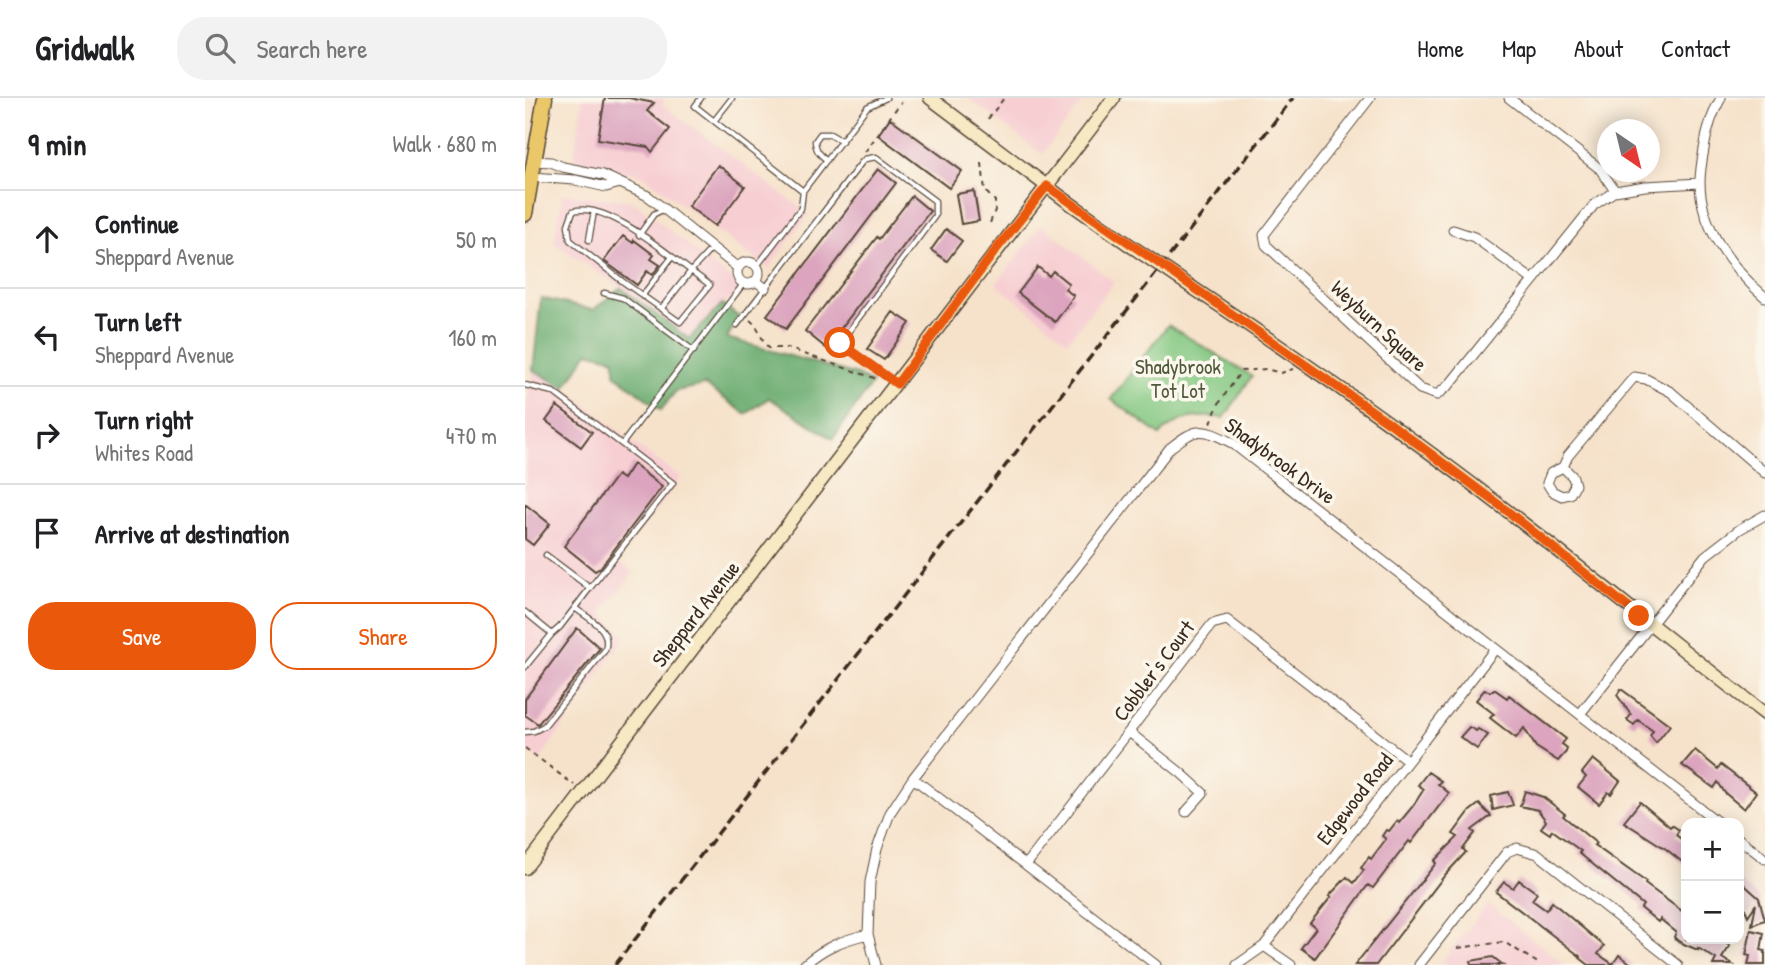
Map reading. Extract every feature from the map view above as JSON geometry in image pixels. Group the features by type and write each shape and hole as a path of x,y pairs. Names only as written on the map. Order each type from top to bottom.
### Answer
{"main road":[{"path":"525,214 529,161 545,98"},
{"path":"930,98 1131,246 1391,424 1506,510 1765,714"},
{"name":"Sheppard Avenue","path":"525,868 1114,98"}],"street":[{"name":"Weyburn Square","path":"1370,98 1264,235 1266,244 1420,389 1437,395 1450,384 1594,205 1615,191"},
{"path":"1509,98 1599,169 1615,191 1700,183"},
{"path":"1721,98 1709,119 1700,183 1706,218 1724,252 1747,282 1765,298"},
{"path":"529,161 551,162 603,175 648,196 738,268"},
{"path":"528,177 575,180 606,187 619,183"},
{"path":"1453,230 1473,237 1533,280"},
{"path":"747,262 757,266 759,273 751,284 744,283 737,275 738,268 747,262"},
{"path":"755,281 765,288"},
{"path":"1563,467 1568,456 1634,377 1646,379 1671,391 1765,473"},
{"name":"Shadybrook Drive","path":"876,965 868,934 870,882 877,849 890,813 913,778 1170,448 1192,432 1208,430 1232,443 1713,818"},
{"path":"1580,714 1705,556 1740,528 1765,515"},
{"name":"Cobbler's Court","path":"1026,865 1212,624 1227,620 1407,760"},
{"name":"Edgewood Road","path":"1237,965 1264,946 1495,649"},
{"path":"1129,732 1203,793 1186,812"},
{"path":"913,778 1156,965"},
{"path":"1744,843 1765,859"},
{"path":"1419,965 1507,852 1517,848 1538,854 1678,965"},
{"path":"804,965 819,951 843,940 868,934"},
{"path":"1264,946 1291,965"}],"lane":[{"path":"701,98 695,106 803,191"},
{"path":"714,121 732,98"},
{"path":"757,266 801,208 803,191 867,107 869,98"},
{"path":"867,107 886,98"},
{"path":"827,160 818,154 815,148 815,141 820,134 830,134 842,141"},
{"path":"737,325 865,159 876,157 935,201 935,216 840,343 897,384"},
{"path":"583,208 594,211 613,218 710,285 680,322 570,240 568,225 573,211 583,208"},
{"path":"639,235 654,214 664,209"},
{"path":"589,240 594,211"},
{"path":"661,309 712,247"},
{"path":"642,296 672,257"},
{"path":"622,444 744,283"},
{"path":"604,293 624,298 694,351"},
{"path":"525,385 553,392 673,482 560,627 525,667"},
{"path":"546,555 590,589"},
{"path":"525,732 544,726 605,650 608,640 605,630 575,608"},
{"path":"525,612 552,634"}],"path":[{"path":"989,119 1004,98"},
{"path":"865,159 865,150 901,102"},
{"path":"982,163 985,191 995,201 990,223"},
{"path":"744,315 758,327 762,341 769,348 787,348 881,381"},
{"path":"1208,430 1218,405 1241,371 1266,369 1281,373 1305,364"},
{"path":"525,748 583,791"},
{"path":"1458,948 1504,942 1541,965"}],"shaded area":[{"path":"583,98 663,98 663,105 809,214 768,269 644,176 574,159"},
{"path":"968,98 1086,98 1042,154"},
{"path":"563,194 633,201 747,292 722,304 690,339 554,243"},
{"path":"1042,225 1114,282 1068,341 996,284"},
{"path":"533,370 565,388 638,447 681,477 618,561 634,573 601,613 626,636 540,760 525,749 525,414"},
{"path":"1488,904 1565,965 1439,965"}],"green space":[{"path":"621,288 689,339 722,304 739,317 727,338 857,375 872,383 833,439 769,398 746,414 705,385 676,391 661,410 615,374 615,359 588,352 565,388 533,370 541,298 593,310"},
{"name":"Shadybrook Tot Lot","path":"1168,325 1252,376 1224,418 1189,418 1174,424 1160,435 1111,399"}],"building":[{"path":"605,98 629,98 654,103 647,111 670,129 652,152 648,147 598,139"},
{"path":"890,118 962,171 949,188 878,135"},
{"path":"718,165 745,186 715,226 688,206"},
{"path":"878,169 896,183 786,329 767,315"},
{"path":"974,191 979,221 961,224 956,194"},
{"path":"912,196 930,211 826,348 805,331"},
{"path":"946,229 962,241 947,261 931,250"},
{"path":"623,236 633,243 634,240 654,255 651,259 660,265 652,275 647,271 637,285 604,261"},
{"path":"1038,267 1049,276 1053,271 1069,284 1065,289 1074,296 1055,322 1018,293"},
{"path":"893,312 910,323 884,360 867,349"},
{"path":"557,406 592,432 581,447 546,421"},
{"path":"633,464 662,487 595,571 564,546 617,475 623,479"},
{"path":"525,504 550,524 533,545 525,539"},
{"path":"577,628 600,648 538,724 525,715 525,699"},
{"path":"1485,689 1490,692 1494,689 1507,698 1509,695 1566,739 1562,744 1567,748 1566,752 1558,761 1536,747 1524,728 1516,738 1490,718 1494,714 1476,700"},
{"path":"1621,689 1670,725 1656,743 1650,736 1653,731 1638,720 1634,725 1627,720 1631,715 1617,695"},
{"path":"1469,727 1488,735 1477,749 1460,737"},
{"path":"1695,750 1718,769 1721,765 1756,792 1744,809 1725,793 1718,782 1714,788 1682,765"},
{"path":"1593,759 1620,781 1611,794 1608,792 1599,804 1578,787 1586,777 1582,773"},
{"path":"1428,772 1441,781 1438,784 1449,793 1373,888 1368,885 1315,958 1301,948 1316,928 1310,923 1331,897 1329,896 1347,877 1354,883 1364,870 1361,868 1369,857 1371,859 1386,839 1382,836 1386,830 1389,831 1397,821 1399,823 1413,806 1424,789 1418,785"},
{"path":"1525,791 1543,797 1596,843 1594,845 1681,910 1681,942 1674,939 1676,932 1641,908 1643,905 1579,853 1581,851 1552,830 1550,834 1541,828 1546,821 1538,810 1520,806"},
{"path":"1508,792 1513,805 1493,810 1491,796"},
{"path":"1640,802 1670,827 1672,825 1679,830 1676,835 1681,839 1681,861 1666,849 1624,822"},
{"path":"1479,804 1491,816 1472,830 1475,833 1463,849 1466,852 1376,965 1355,965 1436,863 1434,861 1458,837 1453,834 1470,811"},
{"path":"1519,880 1537,893 1532,900 1546,910 1552,902 1604,946 1598,954 1613,964 1619,955 1633,965 1589,965 1496,892 1504,882 1513,888"},
{"path":"1744,884 1759,898 1765,920 1752,925 1756,904 1748,916 1744,906"},
{"path":"1751,930 1764,933 1761,950 1765,951 1765,965 1748,965 1750,956 1746,955"},
{"path":"1685,944 1727,944 1730,946 1722,958 1733,965 1713,965 1716,959"},
{"path":"1493,957 1503,965 1472,965 1471,961"}],"railway":[{"path":"615,965 1293,98"}],"route":[{"path":"840,343 897,384 995,251 1047,186 1391,424 1506,510 1639,616"}]}
